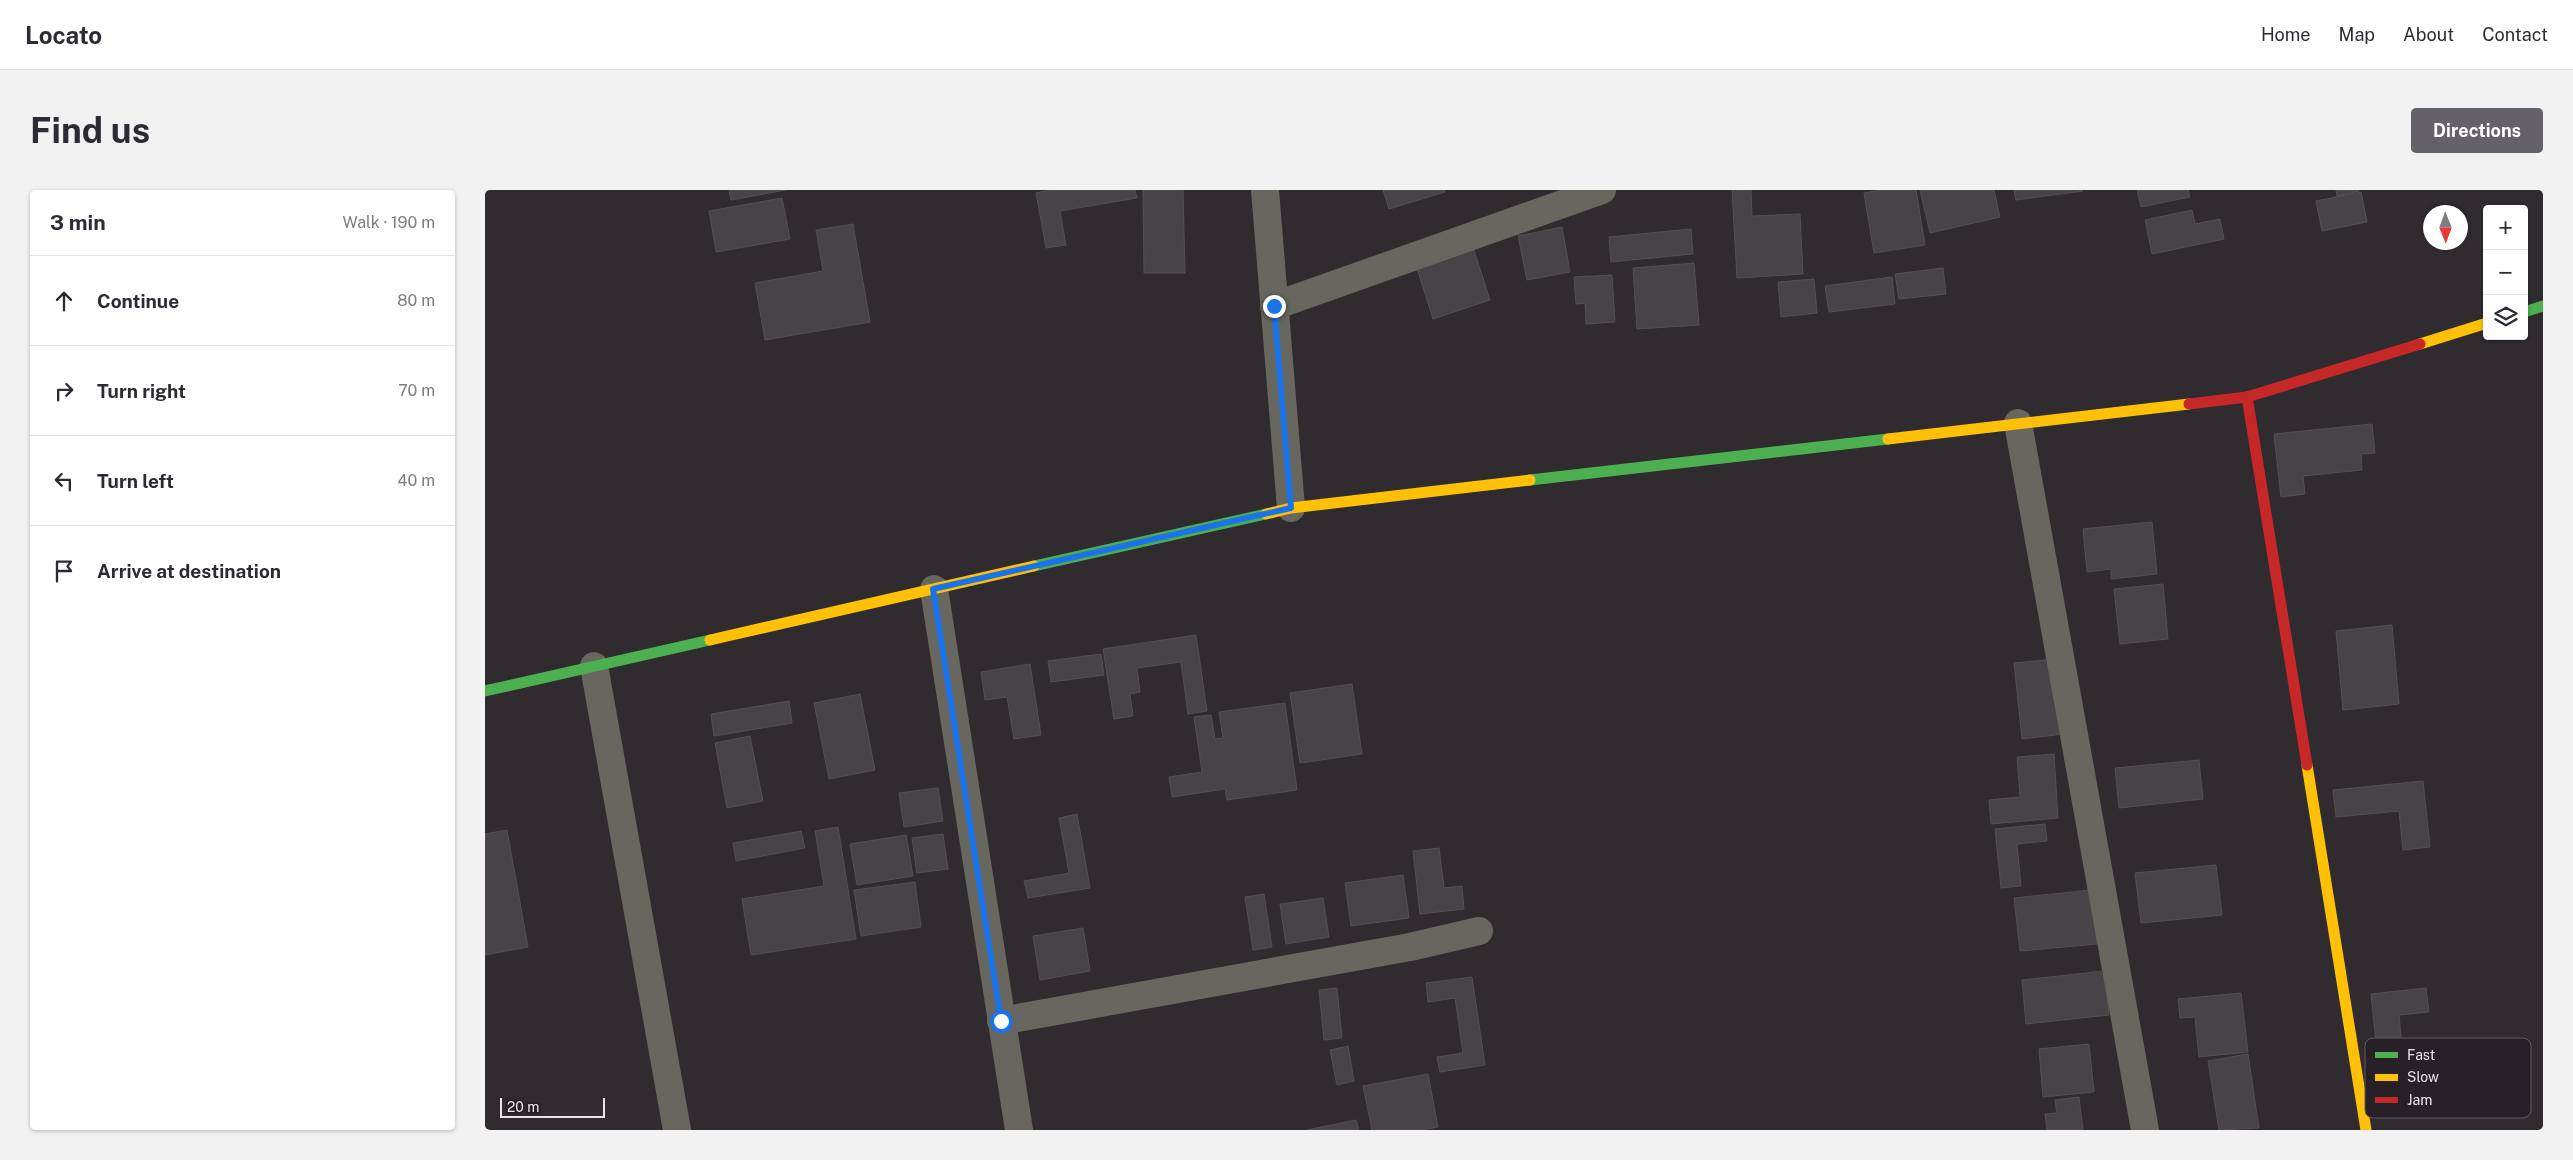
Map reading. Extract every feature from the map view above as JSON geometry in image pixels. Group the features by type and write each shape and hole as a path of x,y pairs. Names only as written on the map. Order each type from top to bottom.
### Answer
{"street":[{"path":"1265,190 1291,508"},
{"path":"1274,306 1602,190"},
{"path":"2528,311 2543,306"},
{"path":"485,691 1291,508 2247,396 2483,324"},
{"path":"2247,396 2366,1130"},
{"path":"2018,423 2145,1130"},
{"path":"933,589 1019,1130"},
{"path":"594,666 677,1130"},
{"path":"1001,1021 1409,947 1479,932"}],"building":[{"path":"729,190 786,190 731,200"},
{"path":"1051,190 1135,190 1137,198 1060,211 1066,245 1046,248 1036,193"},
{"path":"1143,190 1183,190 1185,273 1144,273"},
{"path":"1383,190 1444,190 1445,192 1389,209"},
{"path":"1732,190 1751,190 1752,216 1800,214 1803,274 1737,278"},
{"path":"1881,190 1916,190 1925,245 1874,253 1864,193"},
{"path":"1920,190 1994,190 2000,217 1930,233"},
{"path":"2014,190 2082,190 2083,191 2016,200"},
{"path":"2137,190 2188,190 2190,197 2141,207"},
{"path":"2336,190 2359,190 2359,191 2337,196"},
{"path":"2361,192 2367,222 2322,231 2316,201"},
{"path":"782,198 790,239 716,252 709,211"},
{"path":"2192,210 2195,224 2220,219 2224,239 2152,254 2145,220"},
{"path":"853,224 870,322 765,340 755,283 823,271 816,230"},
{"path":"1562,227 1570,272 1527,280 1518,236"},
{"path":"1691,229 1693,254 1611,262 1609,237"},
{"path":"1472,244 1490,300 1433,319 1415,262"},
{"path":"1694,263 1699,325 1637,329 1633,268"},
{"path":"1943,268 1946,294 1899,299 1895,274"},
{"path":"1612,275 1615,322 1586,324 1585,303 1576,304 1574,277"},
{"path":"1892,277 1895,304 1829,312 1825,286"},
{"path":"1814,279 1817,313 1781,317 1778,282"},
{"path":"2372,424 2375,453 2361,454 2362,470 2303,476 2305,494 2281,497 2274,434"},
{"path":"2152,522 2157,574 2111,579 2111,569 2087,572 2083,529"},
{"path":"2163,584 2168,639 2120,644 2114,589"},
{"path":"2392,625 2399,704 2343,710 2336,631"},
{"path":"1196,635 1207,711 1188,714 1181,662 1137,668 1140,692 1130,694 1133,716 1114,719 1103,649"},
{"path":"1101,654 1104,675 1051,682 1048,661"},
{"path":"2057,659 2064,734 2022,739 2014,663"},
{"path":"1030,664 1041,735 1014,739 1007,697 985,700 981,672"},
{"path":"1352,684 1362,754 1300,763 1290,693"},
{"path":"860,694 875,770 829,779 814,703"},
{"path":"789,701 792,723 714,736 711,714"},
{"path":"1285,703 1297,790 1227,800 1225,789 1172,797 1169,777 1202,772 1194,717 1211,715 1215,739 1223,738 1219,712"},
{"path":"750,736 763,801 727,808 715,743"},
{"path":"2054,754 2058,818 1991,824 1989,800 2020,797 2017,757"},
{"path":"2199,760 2203,799 2119,808 2115,768"},
{"path":"2423,781 2430,847 2403,850 2399,811 2336,817 2333,790"},
{"path":"938,788 943,821 904,827 899,793"},
{"path":"1077,814 1090,888 1028,898 1024,881 1069,873 1059,818"},
{"path":"2045,824 2047,841 2017,844 2021,886 2001,888 1995,829"},
{"path":"838,827 856,939 751,955 742,899 824,886 815,831"},
{"path":"507,830 528,947 485,955 485,834"},
{"path":"801,831 805,848 736,861 733,843"},
{"path":"943,834 948,869 917,873 912,838"},
{"path":"906,835 913,876 857,885 850,844"},
{"path":"1439,848 1444,888 1462,886 1464,909 1420,914 1413,851"},
{"path":"2216,865 2222,915 2141,923 2135,873"},
{"path":"1403,875 1409,918 1351,926 1345,883"},
{"path":"915,882 921,927 861,936 854,890"},
{"path":"2091,890 2097,944 2020,951 2014,898"},
{"path":"1264,894 1272,947 1253,950 1245,897"},
{"path":"1323,898 1329,937 1286,944 1280,904"},
{"path":"1083,928 1090,971 1040,980 1033,936"},
{"path":"2104,971 2109,1015 2026,1024 2022,980"},
{"path":"1472,977 1485,1065 1440,1072 1437,1057 1463,1053 1455,998 1428,1002 1426,983"},
{"path":"1337,988 1342,1038 1324,1040 1319,990"},
{"path":"2426,988 2429,1012 2399,1015 2401,1038 2376,1038 2371,994"},
{"path":"2241,993 2248,1052 2199,1057 2195,1017 2180,1018 2178,999"},
{"path":"2089,1044 2094,1092 2043,1097 2039,1049"},
{"path":"1348,1046 1354,1081 1337,1085 1330,1050"},
{"path":"2248,1054 2259,1128 2219,1130 2208,1061"},
{"path":"1428,1074 1438,1127 1422,1130 1372,1130 1363,1086"},
{"path":"2079,1097 2083,1130 2047,1130 2045,1114 2057,1113 2055,1100"},
{"path":"1356,1120 1359,1130 1307,1130"}],"traffic: fast":[{"path":"2528,311 2543,306"},
{"path":"1530,480 1888,439"},
{"path":"1034,566 1266,514"},
{"path":"485,691 710,640"}],"traffic: slow":[{"path":"2420,344 2483,324"},
{"path":"1888,439 2189,404"},
{"path":"1266,514 1291,508 1530,480"},
{"path":"710,640 1034,566"},
{"path":"2307,765 2366,1130"}],"traffic: jam":[{"path":"2189,404 2247,397 2420,344"},
{"path":"2247,397 2307,765"}],"route":[{"path":"1001,1021 933,589 1291,508 1274,306"}]}
